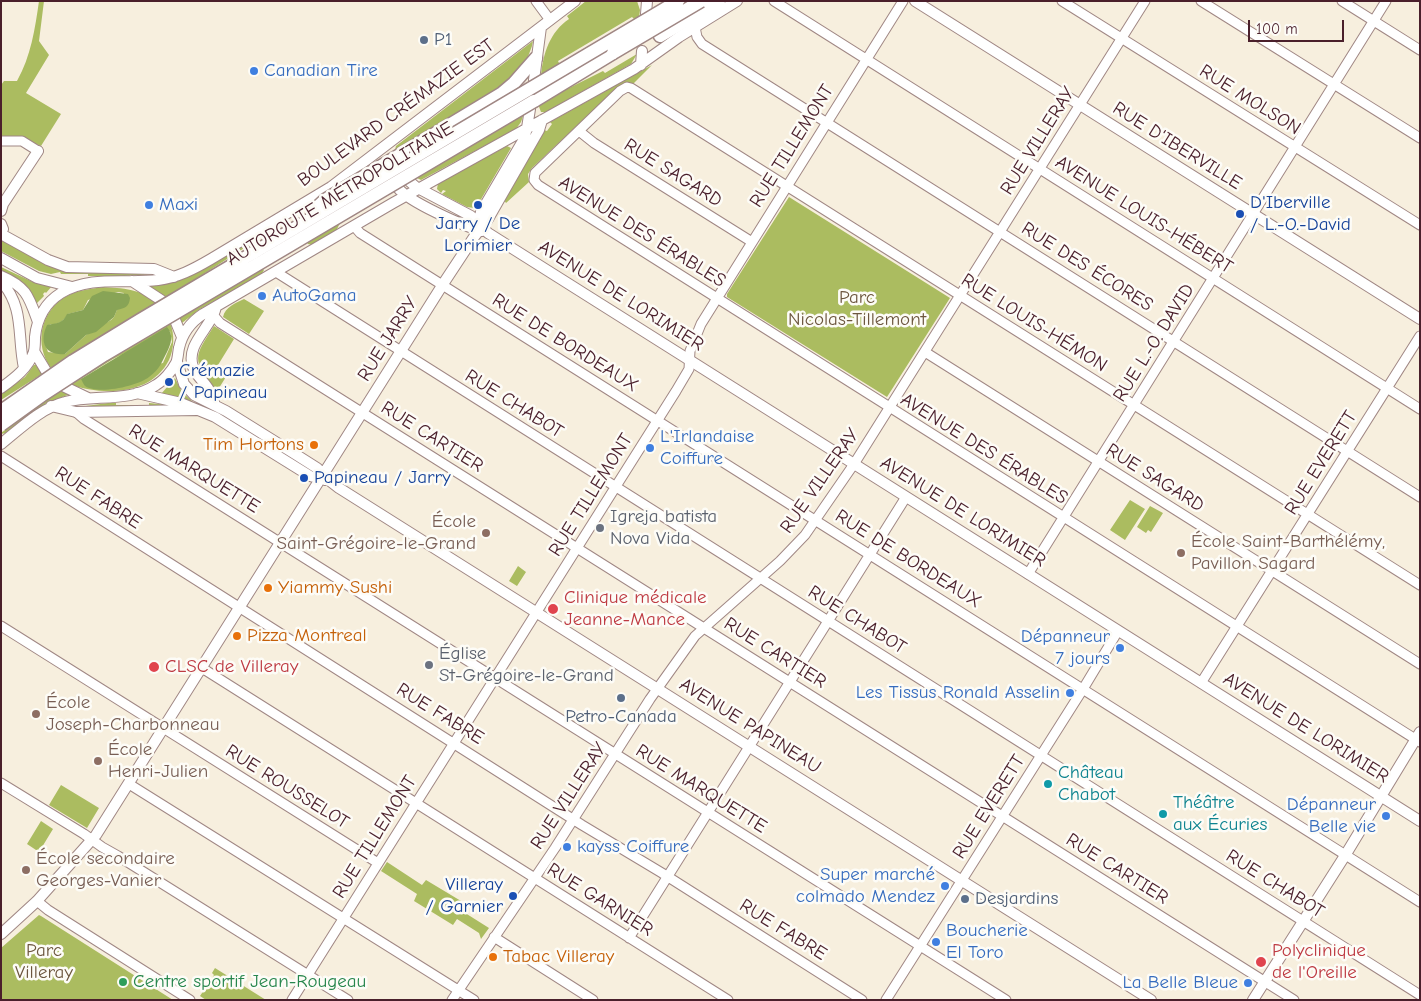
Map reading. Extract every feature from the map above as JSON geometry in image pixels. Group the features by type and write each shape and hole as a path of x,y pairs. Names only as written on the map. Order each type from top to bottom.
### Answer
{"highway":[{"name":"AUTOROUTE MÉTROPOLITAINE","path":"1,411 38,384 94,348 678,1"},
{"name":"AUTOROUTE MÉTROPOLITAINE","path":"1,425 104,355 701,1"},
{"path":"613,53 660,36 719,1"},
{"path":"287,233 325,200 393,152 501,94 514,83 536,58"}],"main road":[{"name":"BOULEVARD CRÉMAZIE EST","path":"1,388 19,375 24,368 34,351 38,322 47,304 60,293 72,287 98,282 159,280 174,277 272,224 378,159 393,152 541,27 575,1"},
{"path":"646,14 647,1"},
{"path":"1,444 51,406 88,398 137,393 156,385 164,379 177,362 182,337 195,320 215,311 276,272 290,258 305,249 354,226 641,65 674,40 737,1"},
{"name":"RUE D'IBERVILLE","path":"916,1 1420,319"},
{"path":"534,80 536,58 541,40 541,27"},
{"path":"641,65 642,51"},
{"path":"479,230 481,212 524,139 530,110"},
{"path":"479,230 488,219 540,130 542,120"},
{"path":"2,207 38,151"},
{"name":"AVENUE DE LORIMIER","path":"409,181 471,216 479,230"},
{"name":"AVENUE DE LORIMIER","path":"398,188 407,196 464,226 479,230 689,360 1420,821"},
{"path":"2,229 16,236 48,260 67,267 154,269 174,277"},
{"name":"RUE JARRY","path":"1,934 37,901 92,841 324,478 362,413 479,230"},
{"path":"1,258 32,276 72,287"},
{"path":"1,276 15,282 24,290 38,322"},
{"path":"1,281 9,290 18,312 24,368"},
{"path":"132,281 162,300"},
{"path":"214,405 210,390 194,369 192,360 196,343 215,311"},
{"path":"175,320 182,337"},
{"path":"34,351 46,371"},
{"name":"AVENUE PAPINEAU","path":"177,362 187,388 198,398 214,405 317,468 324,478 1151,1000"},
{"path":"65,387 88,398"},
{"name":"AVENUE PAPINEAU","path":"137,393 173,400 220,419 312,477 324,478"},
{"path":"51,406 76,412 198,410"},
{"path":"1253,1000 1418,738"}],"street":[{"path":"536,1 550,20"},
{"name":"AVENUE LOUIS-HÉBERT","path":"774,1 1420,409"},
{"name":"RUE TILLEMONT","path":"292,1000 658,420 689,369 690,351 697,333 716,299 903,1"},
{"name":"RUE MOLSON","path":"1062,1 1420,225"},
{"name":"RUE VILLERAY","path":"452,1000 535,878 657,688 695,636 761,579 791,550 817,520 890,408 1145,1"},
{"path":"1201,1 1420,138"},
{"path":"1342,1 1420,50"},
{"name":"RUE L.-O. DAVID","path":"1028,574 1386,1"},
{"name":"RUE DES ÉCORES","path":"695,27 697,37 702,44 1420,497"},
{"name":"RUE LOUIS-HÉMON","path":"578,131 620,91 627,87 631,88 1420,585"},
{"name":"AVENUE DES ÉRABLES","path":"578,131 534,174 534,180 538,185 1236,627 1418,738"},
{"name":"RUE SAGARD","path":"578,131 594,143 752,242"},
{"path":"1,141 22,142 38,151"},
{"name":"RUE DE BORDEAUX","path":"354,226 360,233 1420,902"},
{"name":"RUE CHABOT","path":"276,272 1420,995"},
{"name":"RUE CARTIER","path":"215,311 220,323 1294,1000"},
{"name":"RUE EVERETT","path":"1201,683 1420,336"},
{"name":"RUE SAGARD","path":"925,352 1420,664"},
{"name":"RUE MARQUETTE","path":"76,412 1006,1000"},
{"name":"RUE FABRE","path":"1,456 862,1000"},
{"path":"629,938 906,496"},
{"name":"RUE ROUSSELOT","path":"1,626 378,863"},
{"name":"RUE EVERETT","path":"886,1000 1118,631"},
{"name":"RUE GARNIER","path":"202,668 728,1000"},
{"path":"1,782 80,831 92,841 348,1000"},
{"path":"129,784 474,1000"},
{"path":"37,901 48,910 190,1000"},
{"path":"494,937 593,1000"}],"green space":[{"path":"39,1 44,1 39,41 49,55 26,93 61,114 41,146 20,137 1,136 1,85 4,81 17,81 22,72 32,42"},
{"path":"586,1 637,1 640,10 639,18 635,20 632,17 558,61 560,65 541,76 546,51 552,37 562,24 569,19 567,16"},
{"path":"533,41 526,62 508,85 397,152 395,150 396,146"},
{"path":"637,54 631,64 546,112 541,112 538,104 541,102 603,71 605,73"},
{"path":"652,65 633,84 616,89 532,168 528,174 529,182 506,203 504,200 544,130 547,131 552,124 550,122"},
{"path":"524,113 516,129 421,180 417,178 417,176"},
{"path":"507,146 511,148 474,208 467,207 442,194 446,191 443,190 441,193 437,189 438,183"},
{"name":"Parc Nicolas-Tillemont","path":"789,197 950,298 887,397 727,297 727,294"},
{"path":"341,221 336,231 312,245 308,244 307,242"},
{"path":"1,236 43,262 154,274 88,276 88,274 61,274 60,272 51,274 39,271 1,251"},
{"path":"248,243 249,245 166,298 150,288 150,286 164,284 189,275"},
{"path":"1,267 33,282 52,286 35,305 13,277 1,270"},
{"path":"262,268 264,270 261,275 200,309 182,323 179,317"},
{"path":"103,287 139,292 156,304 51,368 42,349 41,339 45,320 50,311 65,297 84,290","holes":["118,292 124,293 111,320 86,335 65,354 48,352 44,341 50,324 58,323 68,314 83,310 88,300"]},
{"path":"103,291 128,294 130,298 128,305 117,310 114,317 96,332 86,335 65,354 53,353 48,350 44,342 47,325 61,321 67,314 83,310 92,296"},
{"path":"244,299 264,311 249,334 223,317 228,308"},
{"path":"170,323 173,337 171,356 161,372 150,381 138,387 110,391 82,388 69,384","holes":["170,331 172,342 163,363 81,379 113,359"]},
{"path":"214,326 234,339 218,365 229,372 216,390 199,365 198,358 202,345"},
{"path":"167,327 171,336 170,346 160,366 149,377 127,386 99,390 91,389 81,379"},
{"path":"34,365 42,374 1,400 1,394 25,377"},
{"path":"175,378 182,392 194,403 161,394"},
{"path":"60,390 70,394 45,404 6,433 1,434 1,433"},
{"path":"108,403 136,406 149,405 149,403 179,406 71,408"},
{"path":"1130,500 1145,509 1125,540 1110,530"},
{"path":"1150,506 1163,513 1151,532 1148,530 1146,533 1137,527"},
{"path":"518,566 526,572 517,586 509,581"},
{"path":"61,785 99,808 87,828 49,805"},
{"path":"41,821 53,829 39,852 27,844"},
{"path":"387,862 422,885 426,880 466,904 462,911 489,928 481,939 479,933 457,919 453,925 414,901 417,894 381,871"},
{"name":"Parc Villeray","path":"39,915 173,1000 1,1000 1,948"},
{"path":"215,968 266,1000 206,1000 200,996 214,975 212,973"}],"place":[{"name":"P1","path":"424,40"},
{"name":"Canadian Tire","path":"254,71"},
{"name":"Maxi","path":"149,205"},
{"name":"Jarry / De Lorimier","path":"478,205"},
{"name":"D'Iberville / L.-O.-David","path":"1240,214"},
{"name":"AutoGama","path":"262,296"},
{"name":"Crémazie / Papineau","path":"169,382"},
{"name":"Tim Hortons","path":"314,445"},
{"name":"L'Irlandaise Coiffure","path":"650,448"},
{"name":"Papineau / Jarry","path":"304,478"},
{"name":"Igreja batista Nova Vida","path":"600,528"},
{"name":"École Saint-Grégoire-le-Grand","path":"486,533"},
{"name":"École Saint-Barthélémy, Pavillon Sagard","path":"1181,553"},
{"name":"Yiammy Sushi","path":"268,588"},
{"name":"Clinique médicale Jeanne-Mance","path":"553,609"},
{"name":"Pizza Montreal","path":"237,636"},
{"name":"Dépanneur 7 jours","path":"1120,648"},
{"name":"Église St-Grégoire-le-Grand","path":"429,665"},
{"name":"CLSC de Villeray","path":"154,667"},
{"name":"Les Tissus Ronald Asselin","path":"1070,693"},
{"name":"Petro-Canada","path":"621,698"},
{"name":"École Joseph-Charbonneau","path":"36,714"},
{"name":"École Henri-Julien","path":"98,761"},
{"name":"Château Chabot","path":"1048,784"},
{"name":"Théâtre aux Écuries","path":"1163,814"},
{"name":"Dépanneur Belle vie","path":"1386,816"},
{"name":"kayss Coiffure","path":"567,847"},
{"name":"École secondaire Georges-Vanier","path":"26,870"},
{"name":"Super marché colmado Mendez","path":"945,886"},
{"name":"Villeray / Garnier","path":"513,896"},
{"name":"Desjardins","path":"965,899"},
{"name":"Boucherie El Toro","path":"936,942"},
{"name":"Tabac Villeray","path":"493,957"},
{"name":"Polyclinique de l'Oreille","path":"1261,962"},
{"name":"Centre sportif Jean-Rougeau","path":"123,982"},
{"name":"La Belle Bleue","path":"1248,983"}]}
